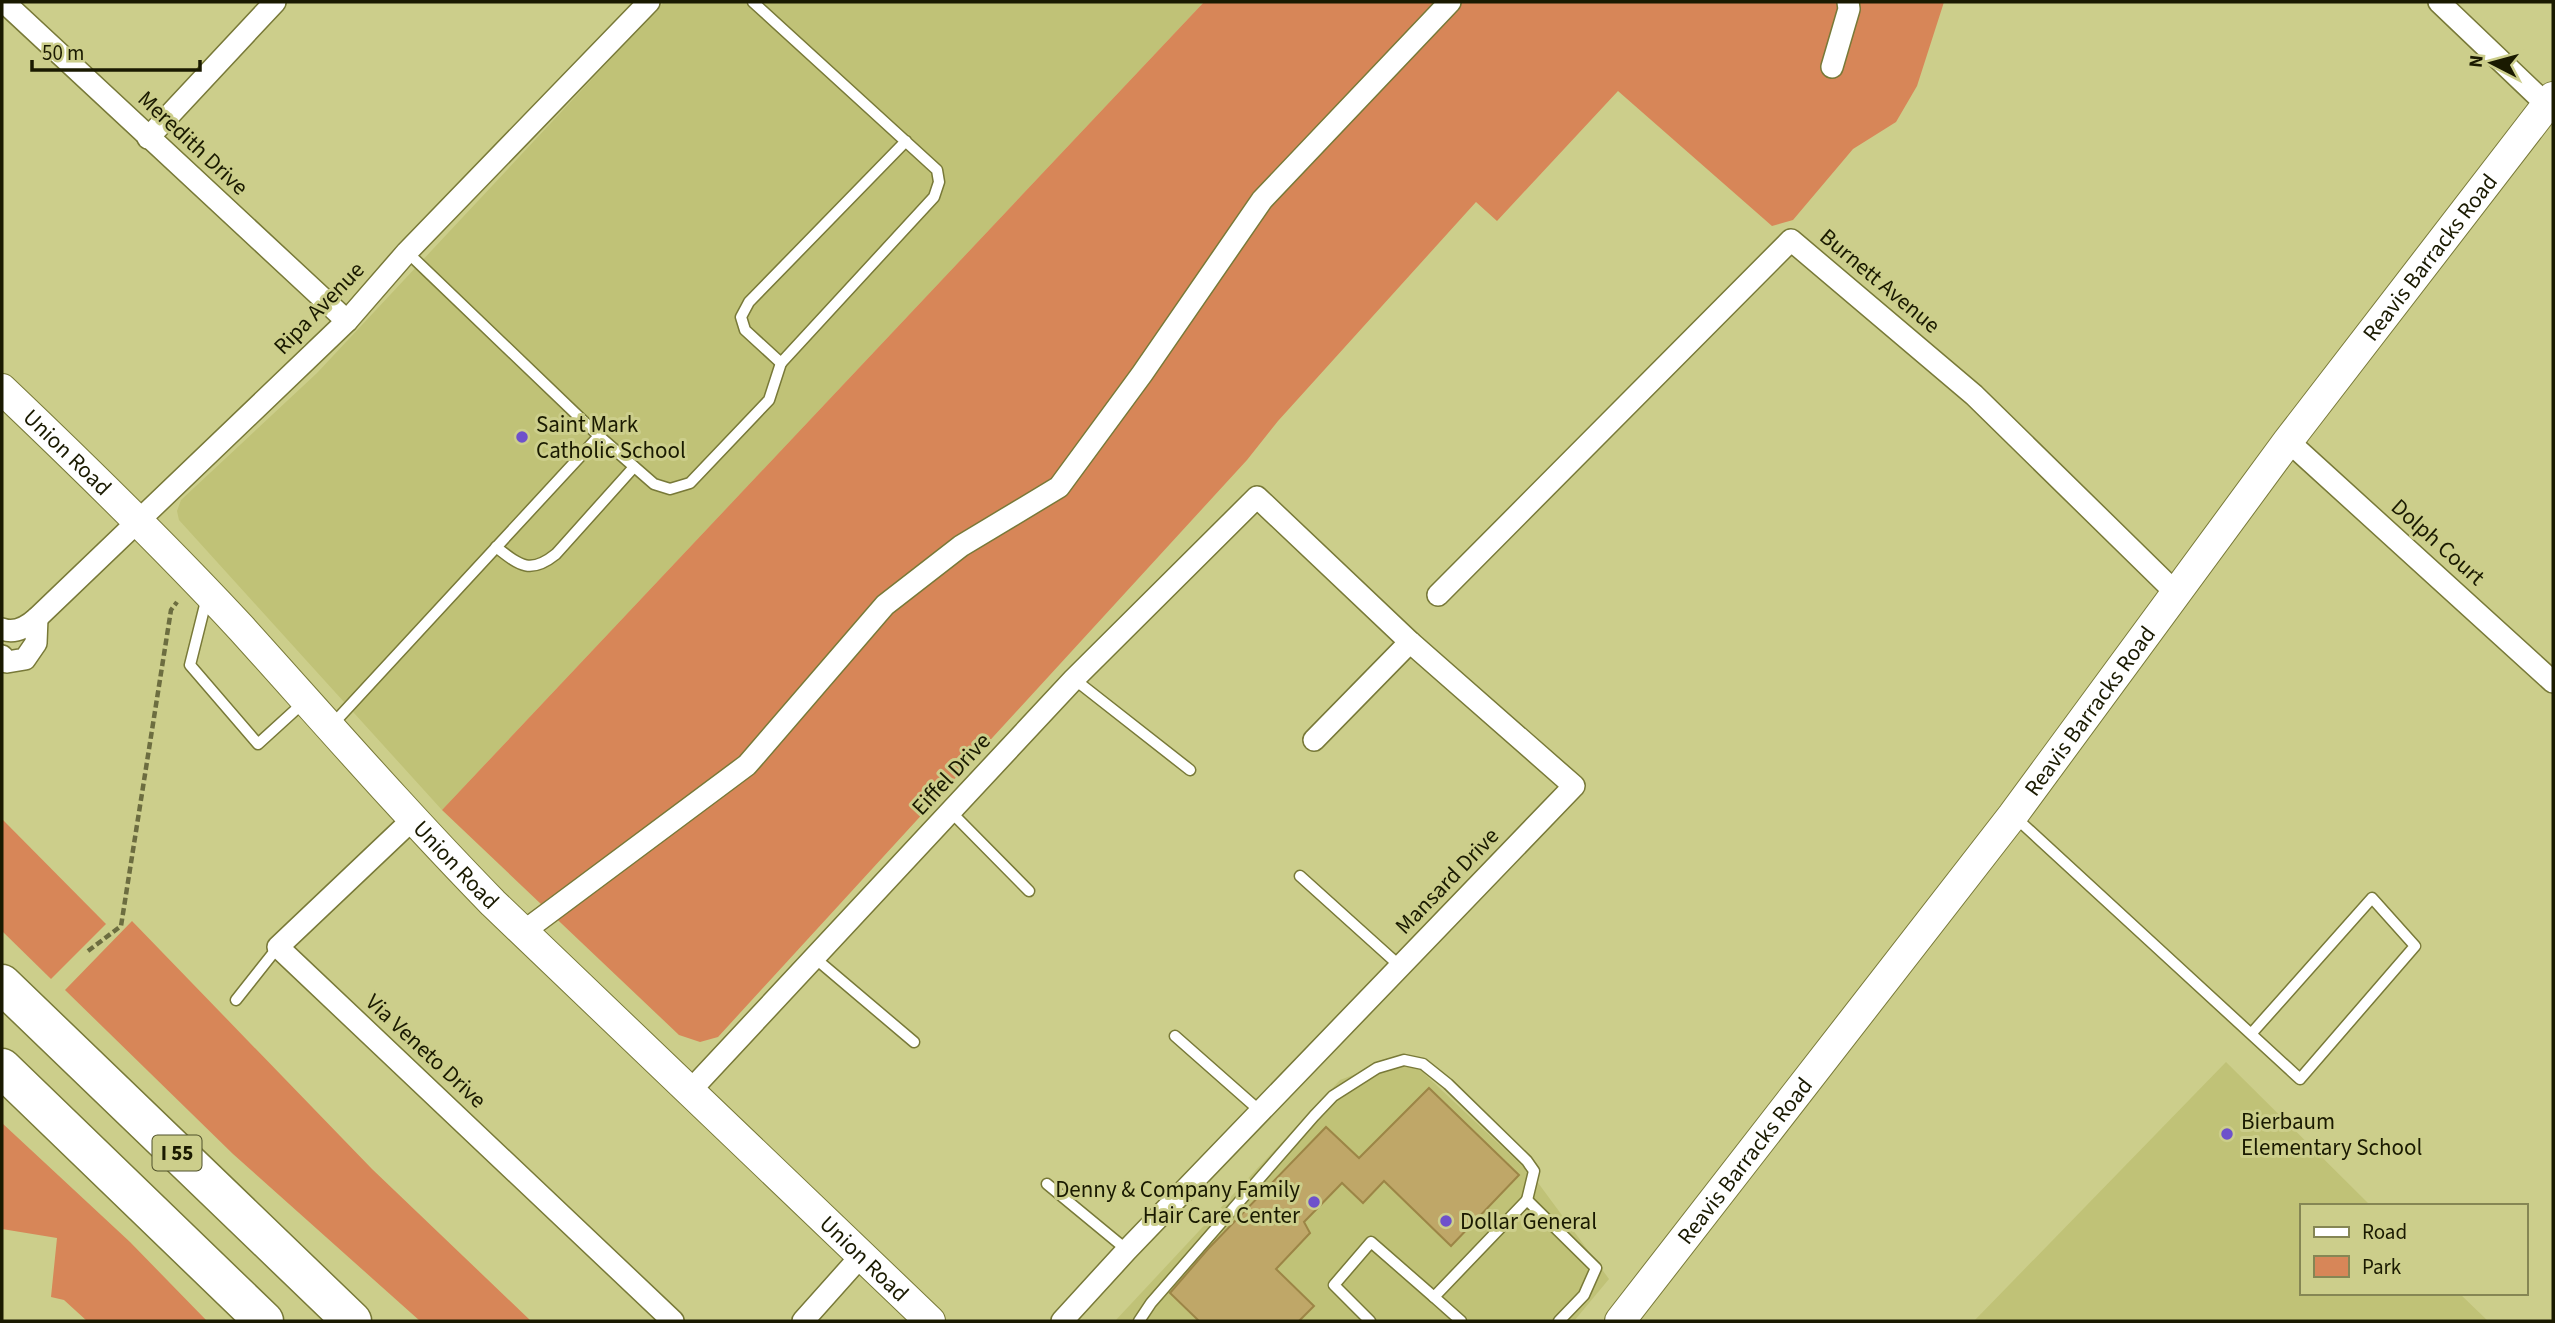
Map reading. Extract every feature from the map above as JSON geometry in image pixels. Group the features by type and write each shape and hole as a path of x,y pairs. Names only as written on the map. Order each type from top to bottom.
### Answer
{"highway":[{"name":"I 55","path":"2,985 352,1321"},
{"name":"I 55","path":"2,1068 264,1321"}],"main road":[{"name":"Reavis Barracks Road","path":"1620,1321 2013,815 2288,441 2550,101"},
{"name":"Union Road","path":"2,389 138,521 413,819 523,932 930,1321"}],"street":[{"name":"Meredith Drive","path":"4,2 347,321"},
{"path":"148,138 275,2"},
{"name":"Ripa Avenue","path":"6,631 29,625 37,618 347,321 407,252 649,2"},
{"path":"523,932 747,765 885,605 961,546 1059,487 1142,374 1262,200 1450,2"},
{"path":"1832,67 1849,9 1848,2"},
{"path":"2439,2 2550,101"},
{"name":"Burnett Avenue","path":"1438,595 1791,240 1974,395 2175,592"},
{"name":"Dolph Court","path":"2288,441 2553,682"},
{"name":"Mansard Drive","path":"1062,1321 1260,1111 1574,786 1410,642 1258,497"},
{"name":"Eiffel Drive","path":"689,1092 816,959 1074,679 1258,497"},
{"path":"2,656 7,662 25,659 36,643 37,618"},
{"path":"1314,740 1410,642"},
{"path":"278,947 413,819"},
{"name":"Via Veneto Drive","path":"278,947 673,1321"},
{"path":"803,1321 861,1256"}],"lane":[{"path":"407,252 599,436 654,484 670,489 690,483 769,400 780,363 933,197 939,182 937,170 753,2"},
{"path":"780,363 745,330 741,317 749,302 906,141"},
{"path":"330,728 599,436"},
{"path":"496,547 516,563 527,567 543,565 634,467"},
{"path":"208,594 190,665 258,744 305,701"},
{"path":"1074,679 1190,770"},
{"path":"951,812 1029,891"},
{"path":"2013,815 2251,1034 2301,1079 2415,946 2372,898 2251,1034"},
{"path":"1300,876 1401,967"},
{"path":"236,1000 278,947"},
{"path":"816,959 914,1042"},
{"path":"1175,1036 1260,1111"},
{"path":"1139,1321 1151,1303 1333,1096 1377,1068 1405,1060 1423,1064 1448,1084 1534,1171 1528,1200 1434,1297"},
{"path":"1047,1184 1127,1250"},
{"path":"1528,1200 1596,1268 1584,1295 1559,1321"},
{"path":"1370,1321 1334,1285 1371,1242 1461,1321"}],"path":[{"path":"88,951 121,926 171,610 177,602"}],"shaded area":[{"name":"Saint Mark Catholic School","path":"664,2 1204,2 442,810 179,520 177,511 181,500 317,373"},
{"name":"Bierbaum Elementary School","path":"2226,1062 2369,1204 2300,1204 2300,1295 2461,1295 2488,1321 1974,1321"},
{"path":"1382,1064 1416,1066 1533,1176 1609,1279 1574,1321 1115,1321 1340,1080"}],"green space":[{"path":"1204,2 1944,2 1917,86 1896,122 1853,149 1793,220 1772,226 1618,91 1497,221 1476,202 1278,421 1247,460 718,1037 700,1042 679,1035 442,810"},
{"path":"2,819 106,924 51,979 2,931"},
{"path":"132,921 372,1169 531,1321 420,1321 233,1154 65,990"},
{"path":"2,1123 130,1242 207,1321 87,1321 64,1300 51,1297 57,1238 2,1229"}],"building":[{"path":"1429,1088 1519,1175 1451,1246 1384,1181 1363,1203 1342,1183 1304,1222 1310,1233 1276,1269 1314,1306 1299,1321 1199,1321 1170,1293 1208,1249 1326,1127 1359,1158"}],"place":[{"name":"Saint Mark Catholic School","path":"522,437"},
{"name":"Bierbaum Elementary School","path":"2227,1134"},
{"name":"Denny & Company Family Hair Care Center","path":"1314,1202"},
{"name":"Dollar General","path":"1446,1221"}]}
